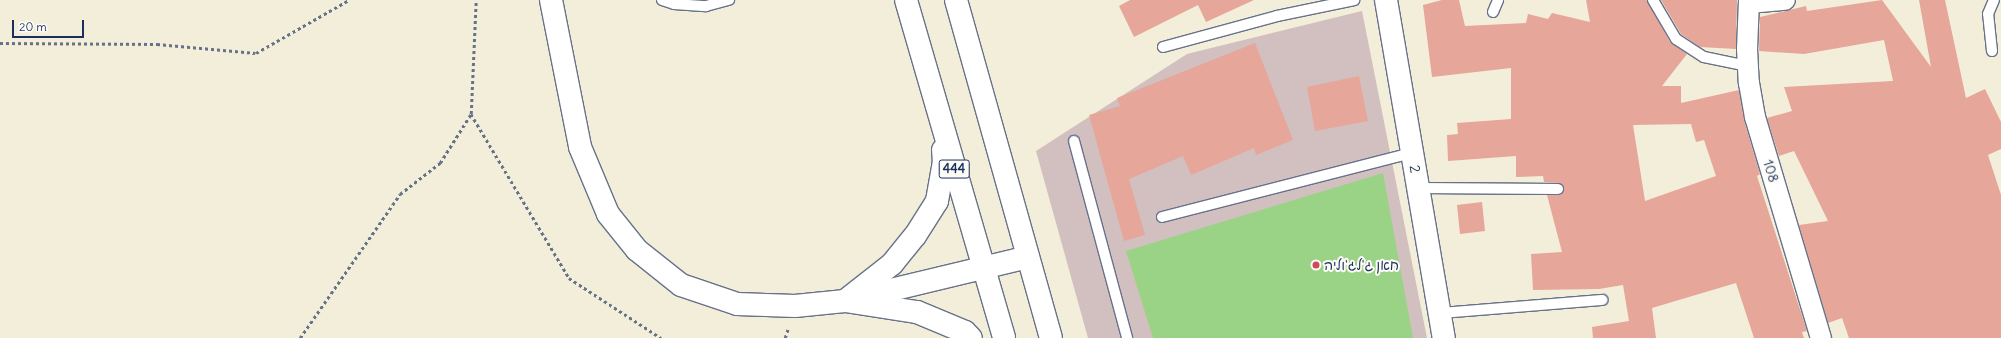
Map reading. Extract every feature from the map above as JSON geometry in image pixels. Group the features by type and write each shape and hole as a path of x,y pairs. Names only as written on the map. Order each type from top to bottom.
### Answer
{"main road":[{"path":"551,0 580,147 608,214 637,250 681,285 737,304 795,306 845,301 984,269 1028,257"},
{"name":"444","path":"906,0 1004,338"},
{"path":"956,0 1051,338"},
{"name":"2","path":"1390,1 1412,153 1444,338"},
{"path":"845,301 892,264 915,236 937,201 944,163 940,121"},
{"path":"845,301 917,312 965,332 971,338"}],"street":[{"path":"1749,2 1785,0"},
{"name":"108","path":"1749,2 1748,66 1755,117 1821,338"}],"lane":[{"path":"662,0 674,4 706,6 729,0"},
{"path":"1163,47 1277,16 1354,0"},
{"path":"1493,12 1498,0"},
{"path":"1653,0 1676,39 1704,57 1748,66"},
{"path":"1992,51 1988,14 1994,0"},
{"path":"1074,141 1127,338"},
{"path":"1162,217 1412,153"},
{"path":"1418,188 1558,189"},
{"path":"1440,314 1602,300"}],"path":[{"path":"0,43 157,44 256,53 349,0"},
{"path":"300,338 400,194 440,163 471,114 476,0"},
{"path":"471,114 569,278 661,338"}],"shaded area":[{"path":"1362,11 1427,338 1088,338 1036,151 1187,54"}],"green space":[{"path":"1383,173 1413,338 1153,338 1126,251"}],"building":[{"path":"1130,0 1254,0 1206,22 1198,5 1134,37 1119,6"},
{"path":"1442,0 1459,0 1465,26 1526,23 1528,14 1548,19 1552,13 1590,22 1586,0 1647,0 1670,42 1687,54 1662,86 1681,86 1681,103 1739,90 1744,120 1760,174 1757,176 1807,331 1802,332 1804,338 1754,338 1736,283 1652,308 1656,338 1593,338 1592,327 1629,321 1623,285 1599,289 1533,290 1531,254 1562,252 1547,195 1561,195 1564,186 1558,183 1544,182 1543,176 1516,177 1516,156 1448,161 1447,135 1458,134 1457,123 1511,119 1511,68 1432,77 1423,5","holes":["1691,124 1696,142 1704,140 1716,176 1645,201 1633,125"]},
{"path":"1661,0 1737,0 1736,49 1700,47 1681,34"},
{"path":"1882,0 1931,67 1919,0 1945,0 1966,98 1985,89 2001,122 2001,149 1988,155 2001,195 2001,338 1849,338 1842,318 1828,323 1799,225 1828,221 1794,151 1779,156 1767,118 1792,111 1784,87 1893,81 1884,40 1804,54 1759,51 1760,17 1806,6 1807,11"},
{"path":"1255,43 1293,140 1256,155 1254,148 1191,175 1183,156 1129,179 1145,235 1124,241 1089,115 1120,106 1117,98"},
{"path":"1359,76 1368,121 1315,131 1307,87"},
{"path":"1482,202 1485,231 1460,234 1457,205"}],"place":[{"name":"חאן ג'לג'וליה","path":"1316,265"}]}
